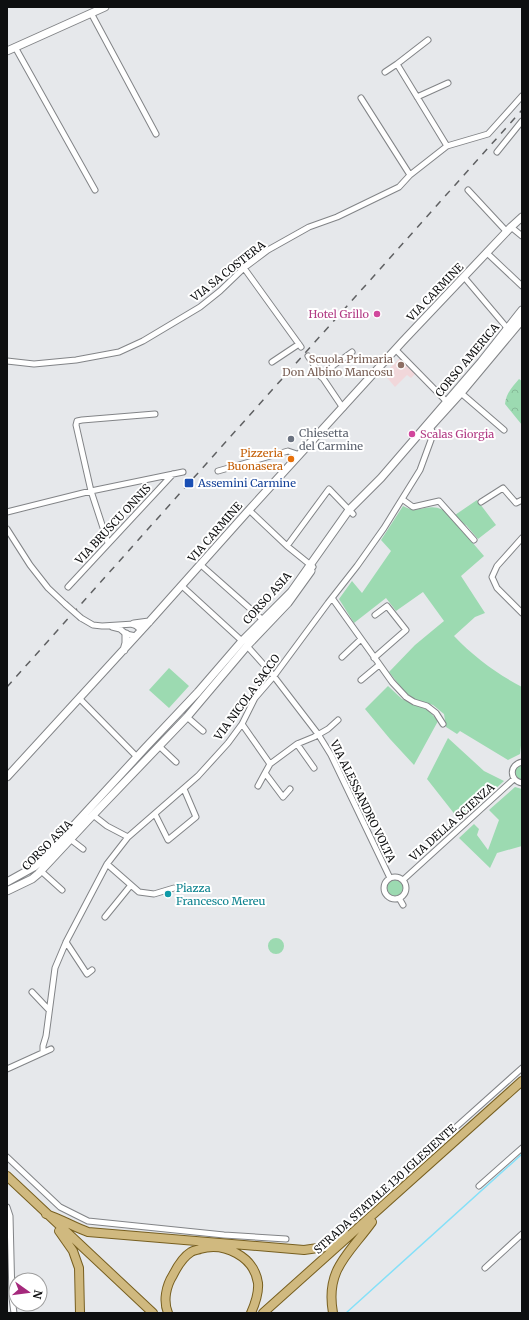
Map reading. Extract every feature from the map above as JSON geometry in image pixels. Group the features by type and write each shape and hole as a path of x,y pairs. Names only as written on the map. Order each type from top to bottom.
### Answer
{"main road":[{"name":"STRADA STATALE 130 IGLESIENTE","path":"263,1313 522,1081"},
{"name":"STRADA STATALE 130 IGLESIENTE","path":"271,1313 522,1088"},
{"path":"7,1176 153,1313"},
{"path":"46,1214 61,1219 88,1232 304,1250 324,1246 360,1225"},
{"path":"46,1214 74,1251 79,1268 80,1313"},
{"path":"333,1313 331,1301 332,1289 337,1270 345,1255 372,1222"},
{"path":"168,1313 165,1296 169,1281 179,1263 192,1251 210,1246 228,1249 240,1255 252,1268 258,1284 257,1299 252,1313"}],"street":[{"path":"7,51 105,7"},
{"path":"91,13 156,134"},
{"path":"385,72 428,40"},
{"path":"15,47 94,190"},
{"path":"397,64 447,146"},
{"path":"417,97 448,83"},
{"name":"VIA SA COSTERA","path":"7,361 34,364 76,360 119,352 143,341 200,307 220,291 244,268 268,250 309,227 337,217 399,187 410,175 447,146 488,134 522,96"},
{"path":"361,98 410,175"},
{"path":"497,152 522,121"},
{"path":"468,190 509,229 522,236"},
{"name":"VIA CARMINE","path":"7,777 150,622 248,510 509,229 522,217"},
{"path":"487,253 522,286"},
{"path":"244,268 300,346 272,362"},
{"path":"464,278 508,329"},
{"name":"CORSO AMERICA","path":"312,566 351,512 429,425 461,393 520,322 522,310"},
{"name":"CORSO AMERICA","path":"429,425 446,401 508,329 520,322"},
{"path":"396,350 446,401"},
{"path":"321,377 352,352"},
{"path":"308,356 343,408"},
{"path":"461,393 504,430"},
{"path":"108,543 91,491 76,425 77,421 155,414"},
{"name":"VIA NICOLA SACCO","path":"43,1052 42,1046 46,1036 56,968 66,942 107,864 128,837 198,776 228,743 242,724 255,698 274,676 384,528 420,470 431,440 432,431 429,425"},
{"path":"218,471 288,451 300,454"},
{"path":"7,512 91,491 183,472"},
{"name":"VIA BRUSCU ONNIS","path":"68,587 173,474"},
{"path":"481,502 503,488 516,503 522,500"},
{"path":"287,546 330,489 351,512"},
{"path":"402,499 413,507 439,501 474,540"},
{"path":"248,510 287,546 312,566"},
{"path":"7,529 30,565 48,588 81,618 93,625 108,626 150,622"},
{"path":"522,538 497,566 492,577 497,588 522,613"},
{"path":"201,565 263,620"},
{"name":"CORSO ASIA","path":"7,891 32,878 41,871 70,838 159,746 186,717 263,620 291,592 312,566"},
{"name":"CORSO ASIA","path":"7,882 34,867 41,861 244,643 288,603 312,566"},
{"name":"VIA ALESSANDRO VOLTA","path":"182,586 244,643 274,676 318,734 345,782 390,878"},
{"path":"332,598 392,682 406,697 427,706 436,713 443,724"},
{"path":"374,658 406,630 387,606 375,615"},
{"path":"108,626 120,629 126,634 139,633 137,625 134,624"},
{"path":"123,650 126,643 126,634"},
{"path":"342,657 362,639"},
{"path":"361,680 379,665"},
{"path":"79,698 137,757"},
{"path":"186,717 203,731"},
{"path":"258,786 270,764 297,744 328,729 338,720"},
{"path":"242,724 270,764"},
{"path":"297,744 314,768"},
{"path":"159,746 176,762"},
{"path":"522,762 516,764 512,769 514,779 522,783"},
{"path":"265,773 283,797 290,789"},
{"name":"VIA DELLA SCIENZA","path":"403,880 514,779"},
{"path":"155,814 168,840 184,828 196,817 184,789"},
{"path":"93,815 107,826 128,837"},
{"path":"70,838 83,849"},
{"path":"107,864 139,892 150,895 174,888"},
{"path":"41,871 62,890"},
{"path":"397,877 403,880 406,890 399,898 392,898 385,892 385,883 390,878 397,877"},
{"path":"105,917 131,885"},
{"path":"399,898 403,906"},
{"path":"66,942 87,974 92,970"},
{"path":"32,992 50,1010"},
{"path":"7,1069 52,1049"},
{"path":"427,1153 522,1068"},
{"path":"479,1186 522,1148"},
{"path":"7,1157 60,1207 88,1221 224,1234 286,1238"},
{"path":"7,1208 10,1216 12,1298 14,1313"},
{"path":"485,1268 522,1234"}],"shaded area":[{"name":"Scuola Primaria Don Albino Mancosu","path":"401,357 416,373 411,378 407,375 395,387 384,374"}],"green space":[{"path":"519,379 522,381 522,425 505,404 508,393"},
{"path":"477,500 496,525 478,539 455,515"},
{"path":"403,506 409,509 435,507 441,509 447,513 484,556 461,576 485,613 475,617 454,636 486,664 522,687 522,737 520,754 508,760 460,731 457,734 446,727 444,714 433,705 413,699 407,695 389,672 415,645 444,621 423,592 396,611 386,598 354,623 339,599 352,581 362,593 391,551 381,540"},
{"path":"169,668 189,686 169,708 149,690"},
{"path":"388,686 402,699 428,710 438,721 414,765 365,709"},
{"path":"448,738 484,771 504,781 460,821 427,779"},
{"path":"522,764 522,780 518,779 514,772 517,766"},
{"path":"515,787 522,789 522,846 497,853 490,868 459,838 474,824 479,829 477,835 488,850 499,820 489,810"},
{"path":"395,880 402,885 403,888 398,895 395,896 388,891 387,888 392,881"},
{"path":"276,938 283,943 284,946 279,953 276,954 269,949 268,946 273,939"}],"waterway":[{"path":"346,1313 522,1154"}],"railway":[{"path":"7,687 522,110"}],"place":[{"name":"Hotel Grillo","path":"377,314"},
{"name":"Scuola Primaria Don Albino Mancosu","path":"401,365"},
{"name":"Scalas Giorgia","path":"412,434"},
{"name":"Chiesetta del Carmine","path":"291,439"},
{"name":"Pizzeria Buonasera","path":"291,459"},
{"name":"Assemini Carmine","path":"189,483"},
{"name":"Piazza Francesco Mereu","path":"168,894"}]}
